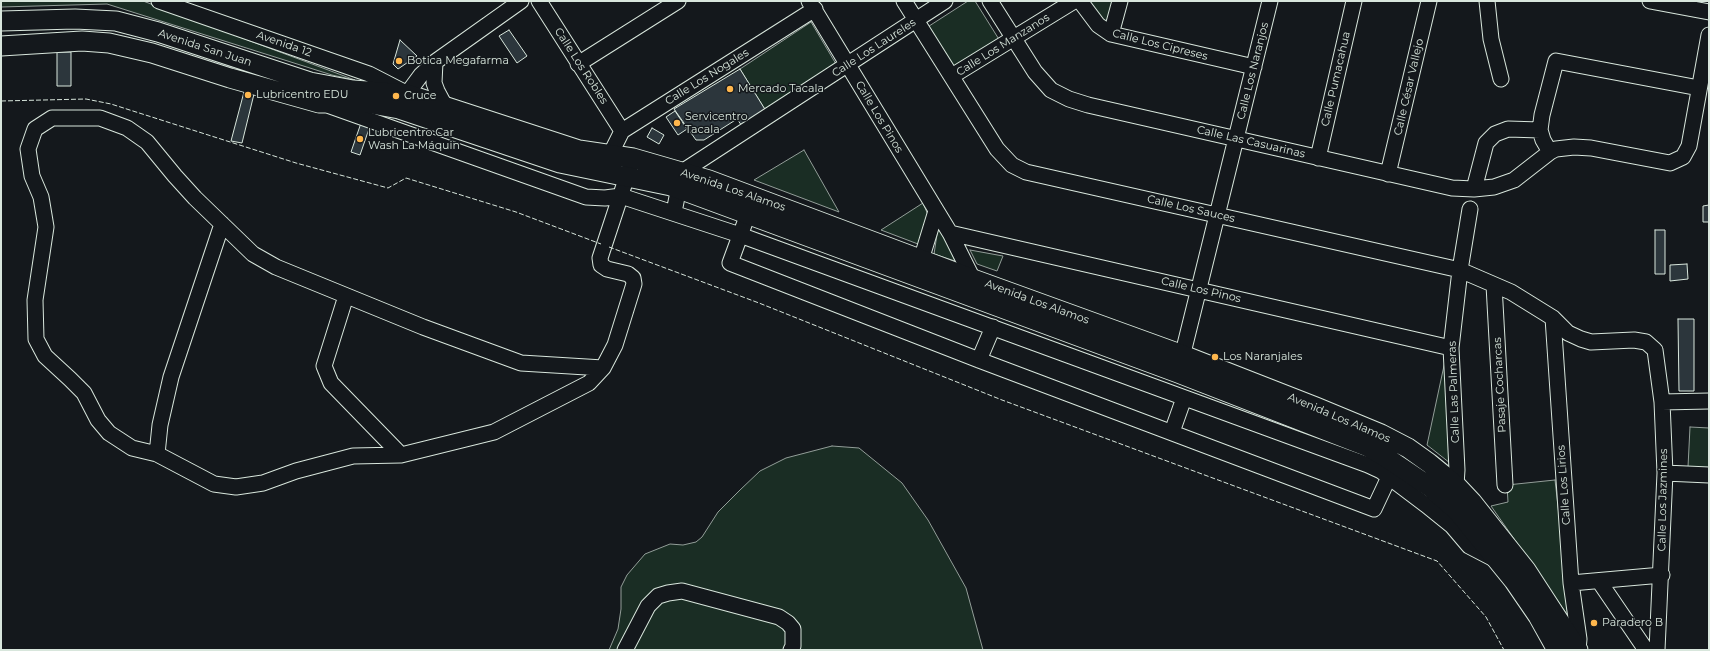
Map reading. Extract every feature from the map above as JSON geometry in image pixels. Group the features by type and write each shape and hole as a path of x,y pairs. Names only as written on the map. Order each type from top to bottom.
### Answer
{"main road":[{"name":"Avenida San Juan","path":"1,21 75,19 116,21 158,32 310,82 403,101"},
{"name":"Avenida San Juan","path":"1,46 82,41 108,43 152,52 230,78 319,102 366,103 403,101"},
{"name":"Avenida Los Alamos","path":"403,101 445,106 579,150 633,158 748,214 993,296 1180,364 1316,407 1381,434 1429,463 1456,485 1472,502 1526,570 1578,650"},
{"name":"Avenida Los Alamos","path":"403,101 560,163 582,169 627,176 680,180 756,197 973,279 993,296"},
{"name":"Avenida Los Alamos","path":"1180,364 1368,447 1424,482 1458,512 1514,580 1538,616 1557,650"}],"street":[{"name":"Avenida 12","path":"159,1 369,74 403,101"},
{"path":"391,127 403,101 422,75 435,62 521,1"},
{"name":"Calle Los Robles","path":"539,1 622,131"},
{"path":"578,64 678,1"},
{"name":"Calle Los Sauces","path":"904,1 997,149 1012,166 1037,175 1218,214 1460,270 1511,292 1553,318 1568,333 1591,342 1634,340 1646,342 1655,350"},
{"name":"Calle Los Laureles","path":"680,180 847,65 945,1"},
{"name":"Calle Las Casuarinas","path":"990,1 1035,72 1043,81 1052,90 1069,99 1088,105 1452,188 1474,189 1494,187 1514,180 1550,152"},
{"name":"Calle Los Manzanos","path":"952,76 1074,1"},
{"name":"Calle Los Cipreses","path":"1080,1 1098,25 1111,34 1254,67"},
{"path":"1111,34 1120,1"},
{"name":"Calle Los Naranjos","path":"1180,364 1270,1"},
{"name":"Calle Pumacahua","path":"1318,158 1354,1"},
{"name":"Calle César Vallejo","path":"1388,174 1429,1"},
{"path":"1486,1 1491,39 1501,79"},
{"path":"1652,1 1709,12"},
{"name":"Calle Los Pinos","path":"812,5 950,233 973,279"},
{"name":"Calle Los Nogales","path":"622,131 812,5"},
{"path":"1699,88 1556,61 1542,115 1540,130 1543,140 1550,152 1556,149 1574,147 1591,148 1670,163 1683,158 1689,146 1709,35"},
{"path":"435,62 434,83 436,91 445,106"},
{"path":"319,102 586,197 605,198 621,196 674,212 1368,465 1381,471 1452,526 1469,546 1498,561"},
{"path":"603,368 521,363 276,268 253,254 174,176 147,142 127,128 100,118 52,118 35,129 28,149 32,176 41,197 46,227 35,300 36,339 45,356 70,378 84,393 98,420 109,433 132,448 157,454 214,484 236,487 263,483 296,471 354,456 401,455 494,432 589,383 603,368 615,345 634,284 633,278 628,274 607,269 601,265 600,258 633,158"},
{"path":"1474,189 1486,143 1495,134 1508,129 1540,130"},
{"path":"610,155 622,131"},
{"path":"674,212 680,180"},
{"name":"Calle Las Palmeras","path":"1456,485 1457,470 1451,348 1460,270 1470,209"},
{"path":"921,260 936,211"},
{"path":"748,214 730,263 979,360 1374,509 1389,477"},
{"path":"157,454 160,425 171,377 222,224"},
{"name":"Calle Los Pinos","path":"950,233 1451,348"},
{"name":"Pasaje Cocharcas","path":"1494,285 1505,485"},
{"path":"346,296 324,366 331,383 401,455"},
{"path":"979,360 988,326 993,296"},
{"name":"Calle Los Lirios","path":"1553,318 1571,583 1580,639 1578,650"},
{"name":"Calle Los Jazmines","path":"1655,350 1662,402 1665,473 1658,650"},
{"path":"1172,432 1184,398"},
{"path":"1662,402 1709,401"},
{"path":"1665,473 1709,475"},
{"path":"1444,500 1456,485"},
{"path":"1571,583 1662,575"},
{"path":"1599,581 1646,650"},
{"path":"625,650 648,606 658,596 682,591 779,617 788,623 793,629 793,646 791,650"}],"green space":[{"path":"1,1 143,1 355,80 332,75 107,4 1,7"},
{"path":"968,1 975,1 1000,41 953,71 926,28"},
{"path":"1088,1 1116,1 1108,25"},
{"path":"811,22 836,64 766,111 740,69"},
{"path":"804,150 839,212 754,180"},
{"path":"923,203 928,215 918,244 881,230"},
{"path":"938,228 943,230 955,261 934,254"},
{"path":"970,250 1003,256 997,271 977,264"},
{"path":"1445,361 1450,463 1427,445"},
{"path":"1690,427 1709,428 1709,468 1688,467"},
{"path":"832,446 859,448 902,483 928,520 966,588 983,650 609,650 618,629 621,609 621,587 627,575 645,554 670,544 683,545 696,542 702,537 718,512 760,471 786,458"},
{"path":"1555,480 1571,620 1491,506 1508,502 1507,485"}],"building":[{"path":"509,30 527,56 517,63 499,36"},
{"path":"400,40 417,56 398,69 393,64"},
{"path":"57,52 71,52 71,86 57,86"},
{"name":"Mercado Tacala","path":"740,69 766,111 742,126 737,119 704,140 696,140 674,109"},
{"path":"244,92 254,94 242,143 231,141"},
{"name":"Servicentro Tacala","path":"675,111 687,129 678,135 666,117"},
{"name":"Lubricentro Car Wash La Máquin","path":"361,123 370,126 360,155 351,152"},
{"name":"Servicentro Tacala","path":"652,128 664,135 659,144 647,137"},
{"path":"1709,205 1709,222 1703,222 1703,206"},
{"path":"1655,230 1665,230 1665,274 1655,274"},
{"path":"1687,264 1688,279 1670,281 1670,265"},
{"path":"1678,319 1694,319 1694,391 1679,391"}],"fence":[{"path":"1,101 86,99 111,104 296,163 388,188 406,178 516,212 601,244"},
{"path":"609,247 759,303 1002,400 1437,561 1486,617 1504,650"}],"place":[{"name":"Botica Megafarma","path":"399,61"},
{"name":"Mercado Tacala","path":"730,89"},
{"name":"Lubricentro EDU","path":"248,95"},
{"name":"Cruce","path":"396,96"},
{"name":"Servicentro Tacala","path":"677,123"},
{"name":"Lubricentro Car Wash La Máquin","path":"360,139"},
{"name":"Los Naranjales","path":"1215,357"},
{"name":"Paradero B","path":"1594,623"}]}
